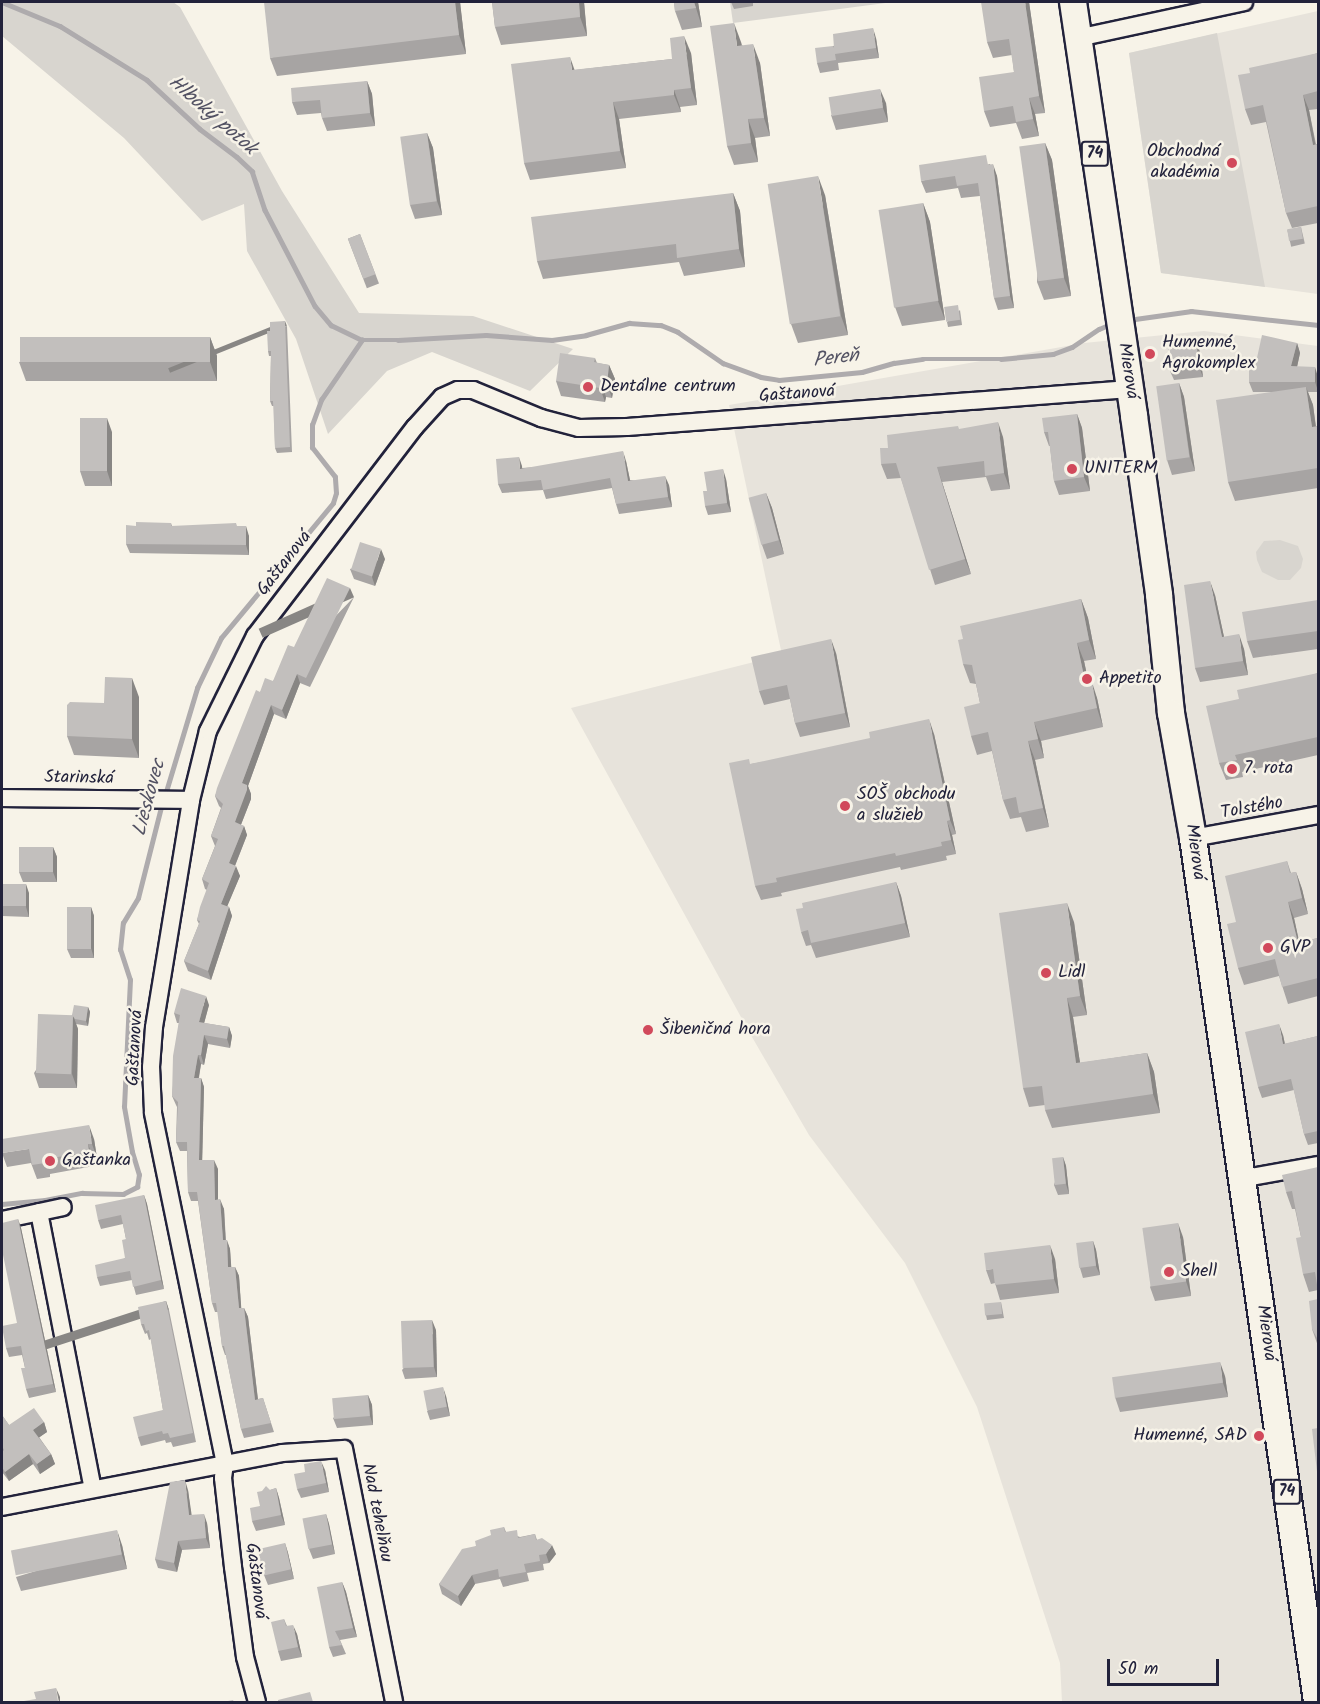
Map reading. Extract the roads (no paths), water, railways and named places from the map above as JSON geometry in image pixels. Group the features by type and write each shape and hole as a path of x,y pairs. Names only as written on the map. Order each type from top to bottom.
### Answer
{"main road":[{"name":"Mierová","path":"1073,2 1159,595 1171,714 1192,838 1317,1702"}],"street":[{"path":"1078,38 1245,2"},
{"name":"Gaštanová","path":"256,1702 245,1657 234,1578 223,1478 225,1464 153,1112 154,1027 191,800 208,731 255,636 415,427 442,397 458,390 473,390 560,425 627,428 1130,389"},
{"name":"Starinská","path":"2,798 191,800"},
{"name":"Tolstého","path":"1192,838 1318,815"},
{"path":"1240,1179 1318,1165"},
{"path":"2,1220 63,1207"},
{"path":"39,1212 93,1489"},
{"name":"Nad tehelňou","path":"225,1464 282,1453 344,1449 394,1702"},
{"path":"2,1507 225,1464"}],"waterway":[{"name":"Pereň","path":"2,2 60,26 147,80 200,129 252,171 265,210 315,306 331,325 362,340 486,335 552,340 586,335 629,323 661,325 678,332 723,363 761,377 779,380 862,372 894,363 923,359 1001,359 1053,354 1072,347 1111,324"},
{"name":"Pereň","path":"1128,320 1191,311 1318,325"},
{"name":"Lieskovec","path":"165,795 197,688 221,638 333,503 336,493 335,477 312,448 312,425 321,400 362,340"},
{"name":"Lieskovec","path":"2,1204 45,1200 82,1193 123,1194 137,1187 139,1175 132,1152 124,1107 130,980 120,950 123,923 138,898 162,803"}],"place":[{"name":"Obchodná akadémia","path":"1232,163"},
{"name":"Humenné, Agrokomplex","path":"1150,354"},
{"name":"Dentálne centrum","path":"588,387"},
{"name":"UNITERM","path":"1072,469"},
{"name":"Appetito","path":"1087,679"},
{"name":"7. rota","path":"1232,769"},
{"name":"SOŠ obchodu a služieb","path":"845,806"},
{"name":"GVP","path":"1268,948"},
{"name":"Lidl","path":"1046,973"},
{"name":"Šibeničná hora","path":"648,1030"},
{"name":"Gaštanka","path":"50,1161"},
{"name":"Shell","path":"1169,1272"},
{"name":"Humenné, SAD","path":"1259,1436"}],"water label":[{"name":"Hlboký potok","path":"212,116"}]}
